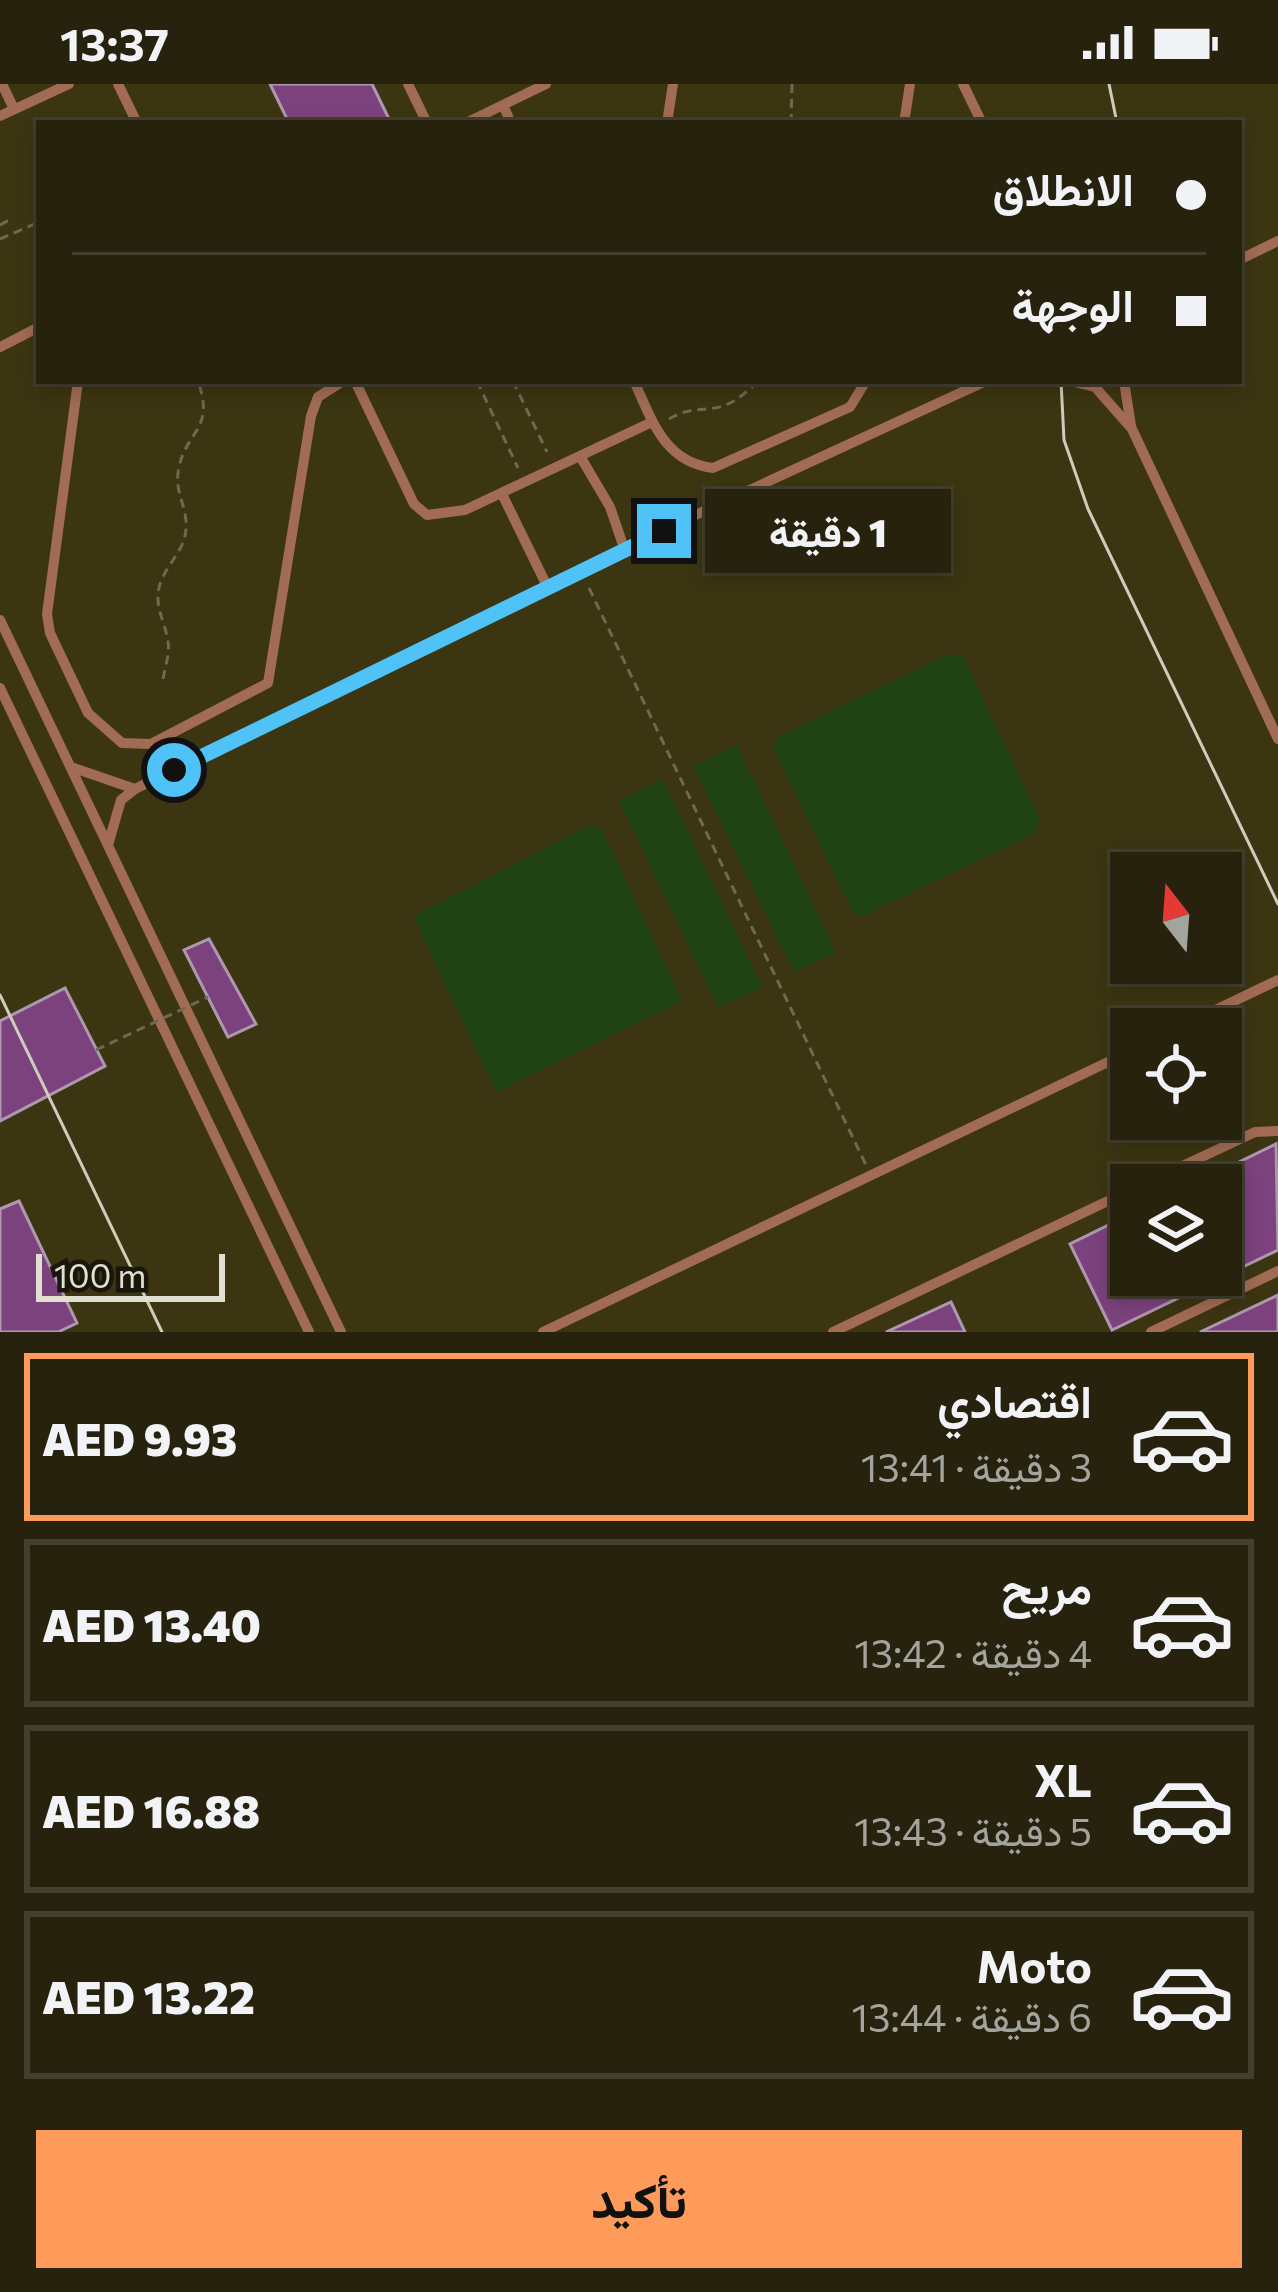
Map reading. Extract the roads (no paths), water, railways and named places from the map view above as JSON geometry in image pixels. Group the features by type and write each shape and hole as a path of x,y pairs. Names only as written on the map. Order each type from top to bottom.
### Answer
{"street":[{"path":"2,84 14,109"},
{"path":"0,116 69,84"},
{"path":"118,84 136,120"},
{"path":"408,84 426,120"},
{"path":"472,120 546,84"},
{"path":"667,120 673,84"},
{"path":"904,120 910,84"},
{"path":"963,84 981,120"},
{"path":"503,105 510,120"},
{"path":"1242,259 1278,242"},
{"path":"0,347 36,329"},
{"path":"78,384 48,600 50,634 98,727 122,743 151,744 268,683 311,416 318,397 338,384"},
{"path":"357,384 414,504 427,514 444,516 502,494 652,422"},
{"path":"635,384 652,422 682,458 713,468 850,407 864,384"},
{"path":"108,845 121,800 135,789 624,548 979,384"},
{"path":"1082,384 1095,387 1132,429"},
{"path":"1124,384 1132,429 1278,739"},
{"path":"580,456 624,548"},
{"path":"502,494 548,588"},
{"path":"0,620 341,1332"},
{"path":"0,688 309,1332"},
{"path":"71,767 135,789"},
{"path":"1220,1008 1278,980"},
{"path":"543,1332 1110,1061"},
{"path":"1187,1164 1255,1132 1278,1130"},
{"path":"833,1332 1110,1200"},
{"path":"1151,1332 1278,1271"}],"tram line":[{"path":"1109,84 1116,120"},
{"path":"1061,384 1064,440 1088,509 1278,904"},
{"path":"0,995 162,1332"}]}
